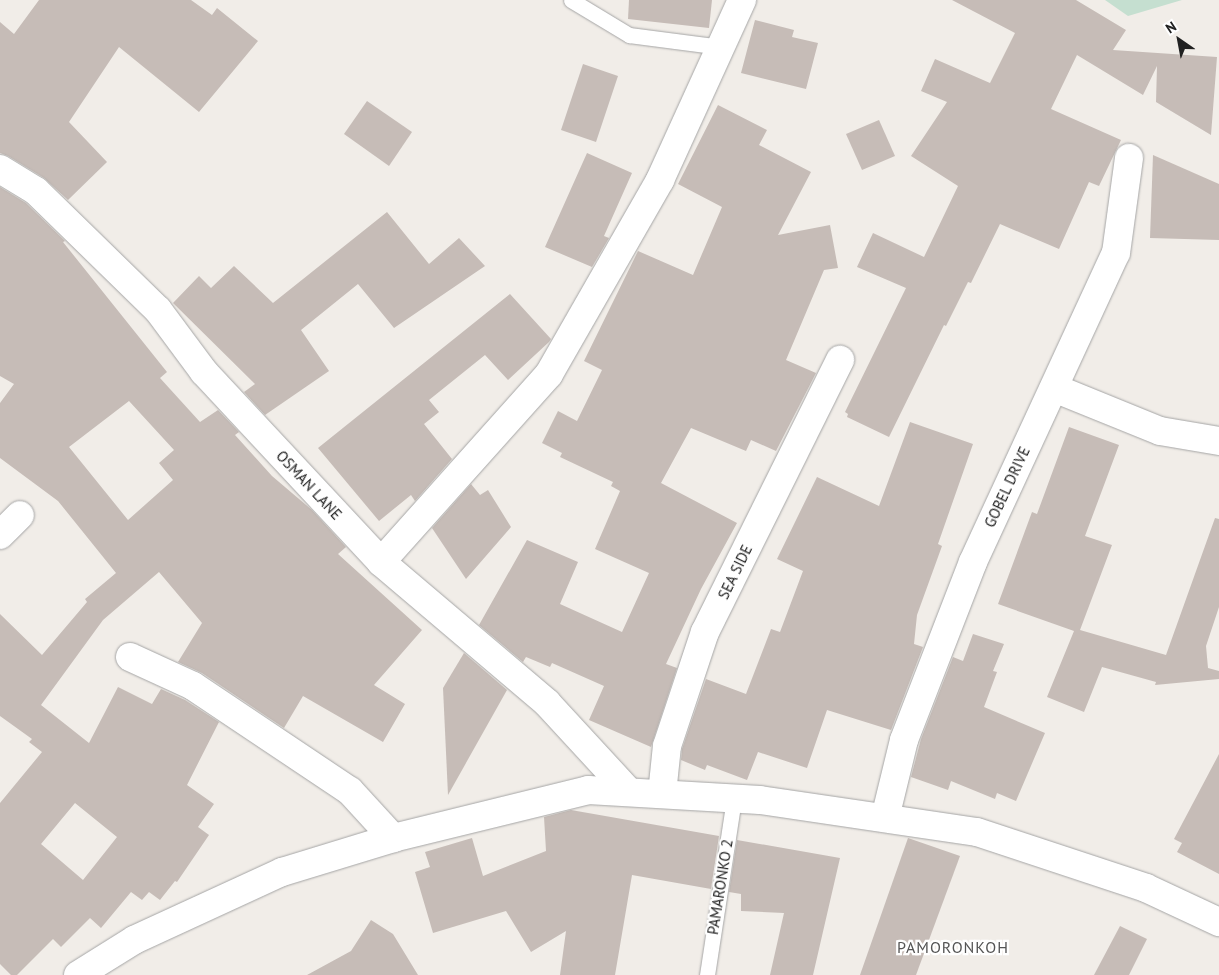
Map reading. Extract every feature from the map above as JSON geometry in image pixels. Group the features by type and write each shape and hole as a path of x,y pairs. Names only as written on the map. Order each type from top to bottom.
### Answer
{"street":[{"path":"380,562 549,374 660,180 742,0"},
{"name":"GOBEL DRIVE","path":"885,818 904,740 973,562 1116,253 1129,158"},
{"name":"OSMAN LANE","path":"0,169 36,191 158,310 204,372 380,562 548,703 629,792"},
{"name":"SEA SIDE","path":"662,794 667,746 705,632 840,360"},
{"path":"1054,388 1160,431 1219,441"},
{"path":"0,535 20,515"},
{"path":"130,657 193,686 350,791 392,838"},
{"path":"78,975 134,940 282,872 392,838 588,790 734,798 977,832 1146,888 1219,922"}],"lane":[{"path":"571,0 629,35 721,47"},
{"name":"PAMARONKO 2","path":"707,975 734,798"}],"green space":[{"path":"1105,0 1182,0 1128,16"}],"building":[{"path":"39,0 191,0 212,15 217,8 258,41 199,112 119,47 69,122 107,162 68,200 44,178 0,153 0,22 14,34"},
{"path":"629,0 712,0 709,28 628,19"},
{"path":"952,0 1076,0 1126,30 1113,50 1217,57 1211,135 1156,102 1157,66 1143,95 1077,55 1051,109 1121,140 1099,186 1089,182 1059,249 1000,224 971,283 968,282 946,326 944,325 889,437 847,417 848,414 845,412 906,288 857,267 873,233 924,257 958,186 911,156 947,102 921,91 935,59 990,83 1015,33"},
{"path":"755,20 794,30 792,37 818,43 806,89 741,73"},
{"path":"583,64 618,76 596,142 561,130"},
{"path":"367,101 412,132 389,166 344,134"},
{"path":"718,105 767,130 759,145 811,172 778,235 830,225 838,268 824,270 786,360 816,373 776,451 751,440 746,451 691,428 661,483 737,523 701,589 666,664 677,668 651,747 589,720 604,686 552,663 550,667 526,657 523,662 479,625 527,540 578,562 560,604 622,632 649,573 595,549 620,491 611,486 613,482 560,457 562,453 542,443 558,411 577,421 602,370 584,361 638,251 693,275 722,207 678,184"},
{"path":"879,120 895,156 862,170 846,134"},
{"path":"587,153 632,173 604,236 609,238 592,267 545,247"},
{"path":"1153,155 1219,184 1219,240 1150,238"},
{"path":"0,187 26,203 65,241 63,242 167,372 160,378 200,422 218,410 239,432 235,435 272,476 312,510 346,547 338,554 422,630 374,685 405,704 383,742 303,696 284,728 202,673 178,662 202,623 159,572 103,620 41,705 89,743 118,687 152,704 161,689 185,700 219,722 187,785 214,804 198,827 209,835 177,882 175,881 160,900 149,892 142,900 131,892 101,928 90,918 61,947 53,939 17,975 11,975 0,964 0,803 42,752 29,742 32,739 0,716 0,614 42,655 87,602 85,599 116,573 58,501 0,458 0,403 14,384 0,376","holes":["129,401 174,450 159,463 173,480 128,520 69,447","75,803 117,837 83,880 41,844"]},
{"path":"387,212 429,264 459,238 485,266 394,328 358,284 301,330 329,371 265,415 244,392 255,384 173,303 199,276 211,288 234,266 273,303"},
{"path":"510,294 551,339 508,380 485,355 429,400 439,412 424,424 452,459 415,501 411,495 379,521 318,448"},
{"path":"910,422 973,444 938,544 942,546 917,615 914,644 923,647 891,730 827,710 807,768 758,752 747,780 707,765 705,770 681,760 682,749 706,679 746,694 771,629 780,632 803,571 777,559 817,477 879,506"},
{"path":"1069,427 1119,445 1085,536 1112,545 1080,630 1166,655 1215,518 1219,519 1219,607 1206,646 1208,668 1219,671 1219,679 1155,685 1156,682 1102,667 1084,712 1047,697 1074,631 998,604 1032,512 1037,514"},
{"path":"471,484 480,495 488,490 511,527 466,579 432,528"},
{"path":"973,634 1004,644 993,671 997,672 984,707 1045,733 1016,801 997,793 995,799 951,781 948,790 911,777 921,739 953,657 963,661"},
{"path":"464,653 507,690 448,795 443,688"},
{"path":"1219,754 1219,874 1177,852 1182,843 1174,839"},
{"path":"571,810 719,836 711,889 632,875 615,975 560,975 566,931 531,952 506,911 433,933 415,872 430,867 425,852 472,838 483,876 546,851 544,817"},
{"path":"908,838 960,856 916,975 860,975"},
{"path":"737,840 840,858 813,975 770,975 784,913 741,911 741,894 729,892"},
{"path":"371,920 393,934 418,975 307,975 351,951"},
{"path":"1120,926 1147,939 1129,975 1094,975"}],"district":[{"name":"PAMORONKOH","path":"953,947"}]}
